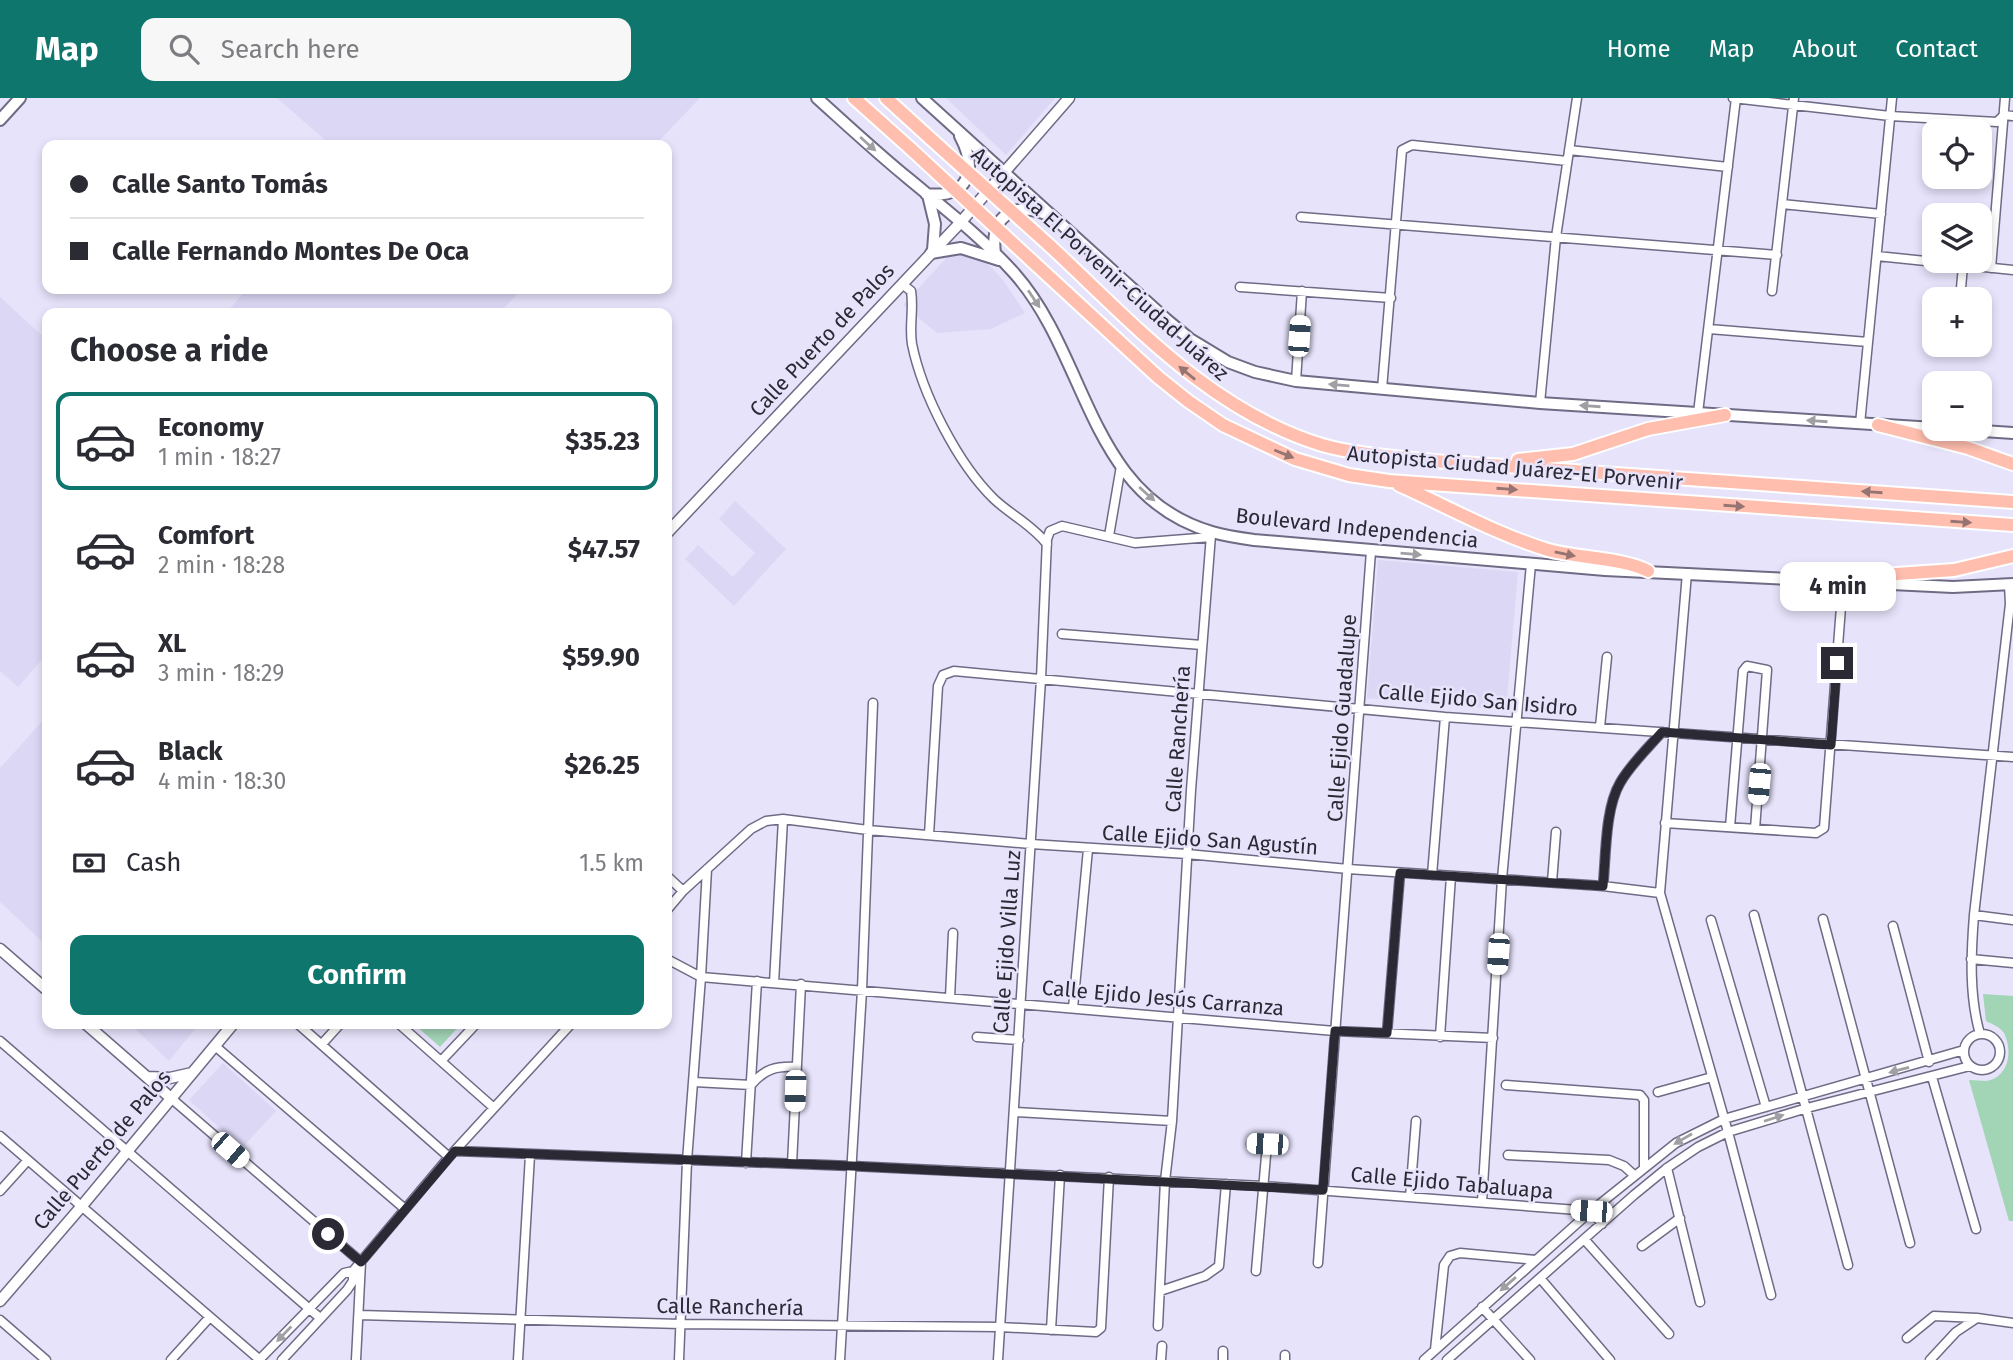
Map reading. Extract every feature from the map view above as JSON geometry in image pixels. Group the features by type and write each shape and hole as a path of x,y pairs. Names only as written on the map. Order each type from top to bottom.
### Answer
{"highway":[{"name":"Autopista Ciudad Juárez-El Porvenir","path":"854,98 1158,377 1223,425 1295,459 1349,475 1389,481 2013,525"},
{"name":"Autopista El Porvenir-Ciudad Juárez","path":"886,98 1182,369 1243,411 1295,435 1342,450 1422,460 2013,502"},
{"path":"1479,463 1564,456 1648,429 1725,415"},
{"path":"1878,425 1968,448 2013,464"},
{"path":"1389,481 1539,547 1569,555 1632,565 1648,571"},
{"path":"1863,582 1882,575 1954,570 2013,556"}],"main road":[{"path":"2,115 20,98"},
{"name":"Boulevard Independencia","path":"817,98 995,253 1026,288 1044,314 1103,440 1121,466 1142,491 1166,510 1211,535 1531,564 1953,587 2011,584"},
{"path":"922,98 1130,288 1190,339 1241,368 1296,382 1540,403 1922,427"},
{"path":"957,129 969,156 968,174 965,181 949,194 927,194 935,224 932,251 961,248 1003,262"},
{"path":"995,253 997,228 1013,210 1028,208 1054,217"},
{"path":"1992,432 2013,433"}],"street":[{"name":"Calle Puerto de Palos","path":"672,528 960,223 1069,98"},
{"path":"1540,403 1556,237 1577,98"},
{"path":"1731,98 1794,101 1891,116 1997,122 2009,116"},
{"path":"1860,424 1892,98"},
{"path":"1992,260 2009,116 2005,98"},
{"path":"1698,413 1736,99"},
{"path":"1772,290 1794,101"},
{"path":"1382,389 1402,150 1407,146 1567,161"},
{"path":"1569,150 1728,167"},
{"path":"1782,204 1881,214"},
{"path":"1301,217 1777,255"},
{"path":"1877,256 1922,261"},
{"path":"1992,268 2013,270"},
{"path":"902,284 911,291 913,305 910,328 915,357 958,454 995,499 1035,531 1047,545"},
{"path":"1240,286 1391,298"},
{"path":"1296,382 1302,291"},
{"path":"1709,329 1868,342"},
{"path":"1121,466 1109,536 1142,543 1211,535"},
{"name":"Calle Ejido Villa Luz","path":"998,1360 1047,545 1053,528 1062,526 1109,536"},
{"name":"Calle Ranchería","path":"1158,1326 1165,1181 1172,1121 1187,854 1211,535"},
{"name":"Calle Ejido Guadalupe","path":"1318,1263 1371,551"},
{"path":"1482,1202 1502,879 1531,564"},
{"path":"1687,573 1660,893 1771,1295"},
{"path":"1665,823 1816,833 1822,831 1825,825 1843,581"},
{"path":"1980,1034 1971,960 1974,915 2011,603 2011,584"},
{"path":"1062,635 1202,645"},
{"path":"1600,727 1607,657"},
{"path":"1730,827 1746,666 1767,670 1755,829"},
{"name":"Calle Ejido San Isidro","path":"929,835 938,686 943,675 954,671 1445,717 2013,757"},
{"path":"840,1360 862,990 873,703"},
{"path":"1432,875 1445,717"},
{"path":"1603,886 1615,792 1620,781 1662,732"},
{"path":"774,983 783,819"},
{"name":"Calle Ejido San Agustín","path":"707,869 759,824 783,819 868,830 1088,849 1552,882 1660,893"},
{"path":"1552,882 1556,832"},
{"path":"1073,1008 1088,849"},
{"path":"672,904 707,869"},
{"path":"679,1360 687,1161 707,869"},
{"path":"1387,1033 1400,873"},
{"path":"1440,1037 1451,876"},
{"path":"672,881 683,891"},
{"path":"1754,915 1848,1265"},
{"path":"1974,915 2013,920"},
{"path":"1823,919 1910,1243"},
{"path":"1712,920 1766,1107"},
{"path":"1893,926 1929,1062"},
{"path":"950,998 953,933"},
{"path":"0,949 42,986"},
{"path":"1971,960 2013,963"},
{"name":"Calle Ejido Jesús Carranza","path":"672,962 701,977 1335,1031 1493,1038"},
{"path":"746,1163 757,981"},
{"path":"792,1164 801,984"},
{"path":"92,1029 361,1262"},
{"name":"Calle Puerto de Palos","path":"0,1301 229,1029"},
{"path":"304,1029 452,1154"},
{"path":"322,1044 336,1029"},
{"path":"405,1029 494,1108"},
{"path":"442,1060 471,1029"},
{"path":"0,1136 259,1360 344,1273 353,1271 452,1154 566,1029"},
{"path":"1980,1034 1996,1041 2000,1053 1996,1063 1987,1070 1975,1069 1966,1062 1964,1050 1969,1040 1980,1034"},
{"path":"976,1037 1019,1040"},
{"path":"0,1041 320,1318"},
{"path":"215,1046 405,1209"},
{"path":"1424,1360 1591,1211 1676,1143 1724,1119 1964,1050"},
{"path":"694,1082 751,1085 768,1069 780,1066 796,1067"},
{"path":"1447,1360 1667,1168 1698,1147 1728,1132 1807,1108 1970,1066"},
{"path":"147,1077 170,1078 192,1072"},
{"path":"1658,1092 1712,1077"},
{"path":"1932,1077 1976,1229"},
{"path":"1506,1085 1640,1095 1644,1100 1644,1166"},
{"path":"1014,1112 1172,1121"},
{"path":"1410,1197 1416,1121"},
{"path":"1251,1144 1282,1146"},
{"path":"1256,1270 1267,1144"},
{"name":"Calle Ejido Tabaluapa","path":"452,1154 1109,1177 1263,1185 1591,1211"},
{"path":"518,1360 530,1155"},
{"path":"1508,1155 1609,1160 1624,1166 1634,1175"},
{"path":"0,1191 28,1160"},
{"path":"1667,1168 1700,1302"},
{"path":"1051,1329 1060,1175"},
{"name":"Calle Ranchería","path":"359,1315 1099,1331 1109,1177"},
{"path":"1160,1291 1205,1276 1220,1264 1226,1184"},
{"path":"1591,1211 1602,1224"},
{"path":"1642,1247 1680,1218"},
{"path":"1584,1239 1669,1334"},
{"path":"1435,1350 1444,1265 1450,1255 1460,1253 1536,1260"},
{"path":"356,1360 361,1262"},
{"path":"282,1360 353,1281 353,1271"},
{"path":"1540,1278 1610,1360"},
{"path":"1482,1307 1530,1360"},
{"path":"1908,1338 1934,1316 2013,1323"},
{"path":"171,1360 209,1318"},
{"path":"1930,1360 1956,1332 1977,1318"},
{"path":"0,1320 46,1360"},
{"path":"1161,1360 1162,1346"}],"shaded area":[{"path":"277,98 700,98 660,140 325,140"},
{"path":"946,98 1055,98 1006,155"},
{"path":"957,251 976,254 986,262 1003,280 1025,313 991,329 937,333 903,305 948,256"},
{"path":"243,294 517,294 504,308 230,308"},
{"path":"0,297 42,335 42,660 18,687 0,671"},
{"path":"735,501 786,549 734,606 685,559 698,545 733,577 755,553 719,519"},
{"path":"1378,560 1518,572 1506,710 1367,698"},
{"path":"42,722 42,941 0,902 0,768"},
{"path":"135,1029 195,1029 169,1061"},
{"path":"223,1063 276,1111 242,1148 189,1100"}],"green space":[{"path":"1983,994 2013,996 2013,1221 2009,1221 1969,1080 1994,1079 2000,1075 2007,1063 2007,1040 1998,1027 1986,1021"},
{"path":"420,1029 456,1029 440,1047"}],"route":[{"path":"328,1234 361,1262 455,1151 1109,1177 1323,1190 1335,1031 1387,1033 1400,873 1603,886 1615,792 1620,781 1662,732 1831,745 1837,663"}]}
